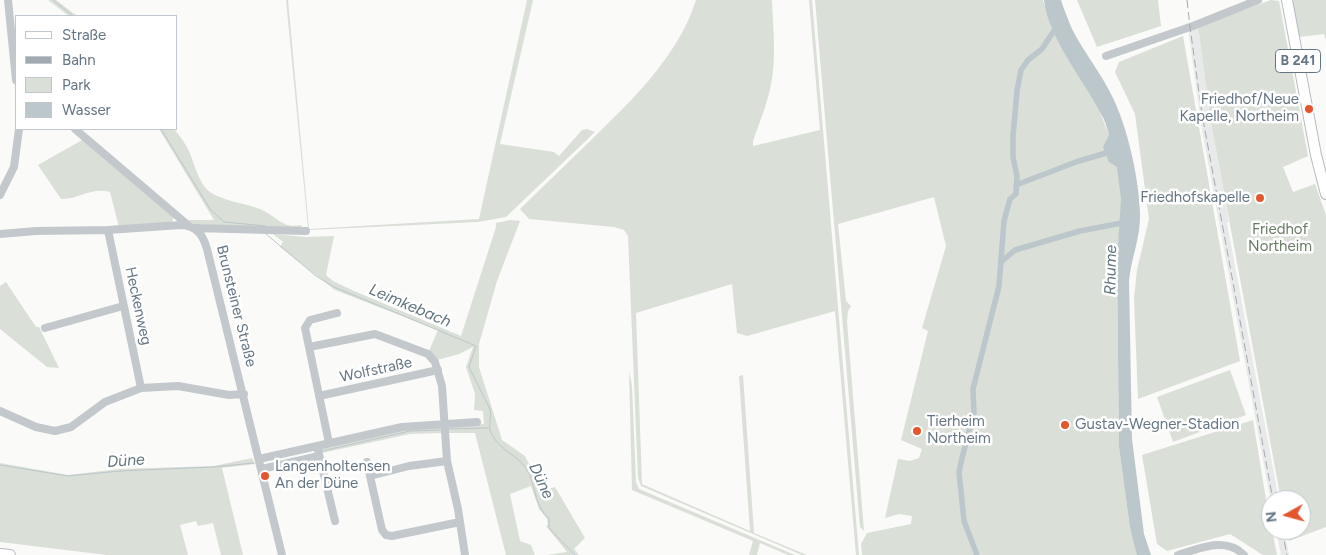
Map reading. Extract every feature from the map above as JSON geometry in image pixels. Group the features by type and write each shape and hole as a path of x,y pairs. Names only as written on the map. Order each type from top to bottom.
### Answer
{"main road":[{"name":"B 241","path":"1287,0 1318,166 1326,194"},
{"path":"0,554 10,555"}],"street":[{"path":"8,0 15,68"},
{"path":"1106,56 1193,26 1258,0"},
{"path":"0,195 14,167 19,130"},
{"name":"Brunsteiner Straße","path":"76,130 201,234 206,245 244,394 282,555"},
{"path":"0,234 181,225 306,232"},
{"name":"Heckenweg","path":"108,230 141,388"},
{"path":"46,328 124,306"},
{"path":"330,443 305,328 307,322 337,313"},
{"path":"309,347 377,334 428,354 434,360 443,390 447,461 465,555"},
{"name":"Wolfstraße","path":"319,396 438,370"},
{"path":"0,411 36,427 46,430 61,430 79,422 105,402 141,388 178,386 230,394 244,394"},
{"path":"259,459 402,427 477,422"},
{"path":"317,446 335,521"},
{"path":"262,469 319,456"},
{"path":"370,476 410,466 447,461"},
{"path":"367,462 382,530 386,535 392,536 460,522"},
{"path":"1178,555 1220,544 1231,546 1244,555"}],"shaded area":[{"path":"1198,26 1211,120 1229,222 1227,223 1277,490 1269,490 1202,130 1188,29"},
{"path":"1278,540 1286,540 1289,555 1281,555"}],"green space":[{"path":"48,0 56,0 76,15 68,15"},
{"path":"286,0 288,0 309,229 479,219 527,0 533,0 500,144 554,152 559,156 582,130 587,129 595,132 506,217 478,222 309,230"},
{"path":"696,0 772,0 774,45 772,78 753,146 820,130 809,0 812,0 859,555 856,555 835,311 747,336 737,333 732,284 636,313 642,484 750,531 739,376 743,375 754,533 807,555 802,555 641,486 638,478 628,236 624,230 614,227 529,219 520,209 650,79 677,41 688,21"},
{"path":"815,0 1043,0 1051,26 1092,92 1113,145 1123,182 1117,260 1119,447 1130,528 1137,555 862,555 861,544 867,533 911,524 912,516 899,514 885,518 898,459 910,461 919,458 922,449 901,440 928,331 922,328 946,246 934,197 838,224 846,301 851,306 848,311 847,322 864,531 860,527"},
{"path":"1077,0 1158,0 1161,26 1097,47"},
{"name":"Friedhof Northeim","path":"1271,0 1279,1 1308,156 1283,167 1293,192 1315,184 1326,215 1326,527 1311,533 1311,490 1279,490 1211,122 1198,26"},
{"path":"1291,0 1326,0 1326,40 1324,34 1299,37"},
{"path":"1183,36 1240,361 1138,399 1134,298 1137,270 1149,219 1135,114 1115,72 1119,62"},
{"path":"160,130 175,130 187,148 199,178 208,191 222,198 260,209 287,225 302,225 299,230 193,224 189,222 189,220 214,220"},
{"path":"84,139 174,215 172,223 119,227 110,192 97,191 73,198 61,199 38,165"},
{"path":"510,220 520,221 497,281 479,344 479,367 502,440 525,456 540,492 555,487 585,538 574,549 579,555 546,555 567,552 546,526 548,525 547,519 539,509 531,486 510,494 520,541 531,545 535,555 506,555 475,433 447,433 448,426 484,424 483,411 474,410 475,394 466,367 473,347 459,354 437,360 429,351 438,330 335,290 280,247 283,242 273,234 306,237 334,236 326,275 333,281 461,336 496,223"},
{"path":"6,282 36,327 39,327 59,368 47,367 0,329 0,286"},
{"path":"1230,370 1246,415 1173,442 1157,397"},
{"path":"629,371 632,386 636,482 639,489 795,555 788,555 760,543 757,555 749,555 753,541 632,490"},
{"path":"1253,420 1264,490 1261,490 1261,540 1274,540 1277,555 1263,555 1230,534 1167,551 1157,544 1142,455"},
{"path":"407,428 441,428 442,433 410,434 322,453 321,447"},
{"path":"252,458 255,464 222,468 243,555 221,555 213,523 198,526 196,521 180,525 188,555 107,555 0,542 0,463 68,475 119,469 214,466"}],"water":[{"path":"1044,0 1061,0 1072,29 1104,80 1123,124 1135,170 1140,222 1129,281 1132,439 1144,534 1151,555 1137,555 1136,552 1130,528 1119,447 1117,260 1121,199 1117,167 1109,162 1103,147 1109,135 1104,119 1059,44 1052,29"}],"waterway":[{"name":"Leimkebach","path":"53,0 72,15"},
{"path":"977,555 964,521 959,472 974,413 973,389 999,286 1004,221 1010,199 1016,194 1017,176 1013,157 1013,136 1021,70 1028,60 1042,49 1057,26"},
{"name":"Leimkebach","path":"162,130 210,209 224,222 266,227"},
{"path":"1016,185 1076,162 1106,153"},
{"path":"1001,262 1015,250 1080,231 1127,222"},
{"name":"Leimkebach","path":"266,234 316,276 334,287 476,346 469,367 490,409 492,435 500,446 525,467 529,473 541,509 549,518 549,528 575,555"},
{"name":"Düne","path":"447,429 488,428"},
{"name":"Düne","path":"322,451 410,431 440,430"},
{"name":"Düne","path":"0,465 68,476 254,463"}],"railway":[{"path":"1187,0 1202,114 1271,490"},
{"path":"1284,540 1287,555"}],"place":[{"name":"Friedhof/Neue Kapelle, Northeim","path":"1309,109"},
{"name":"Friedhofskapelle","path":"1260,198"},
{"name":"Gustav-Wegner-Stadion","path":"1065,425"},
{"name":"Tierheim Northeim","path":"917,431"},
{"name":"Langenholtensen An der Düne","path":"265,476"}],"water label":[{"name":"Rhume","path":"1111,270"}]}
